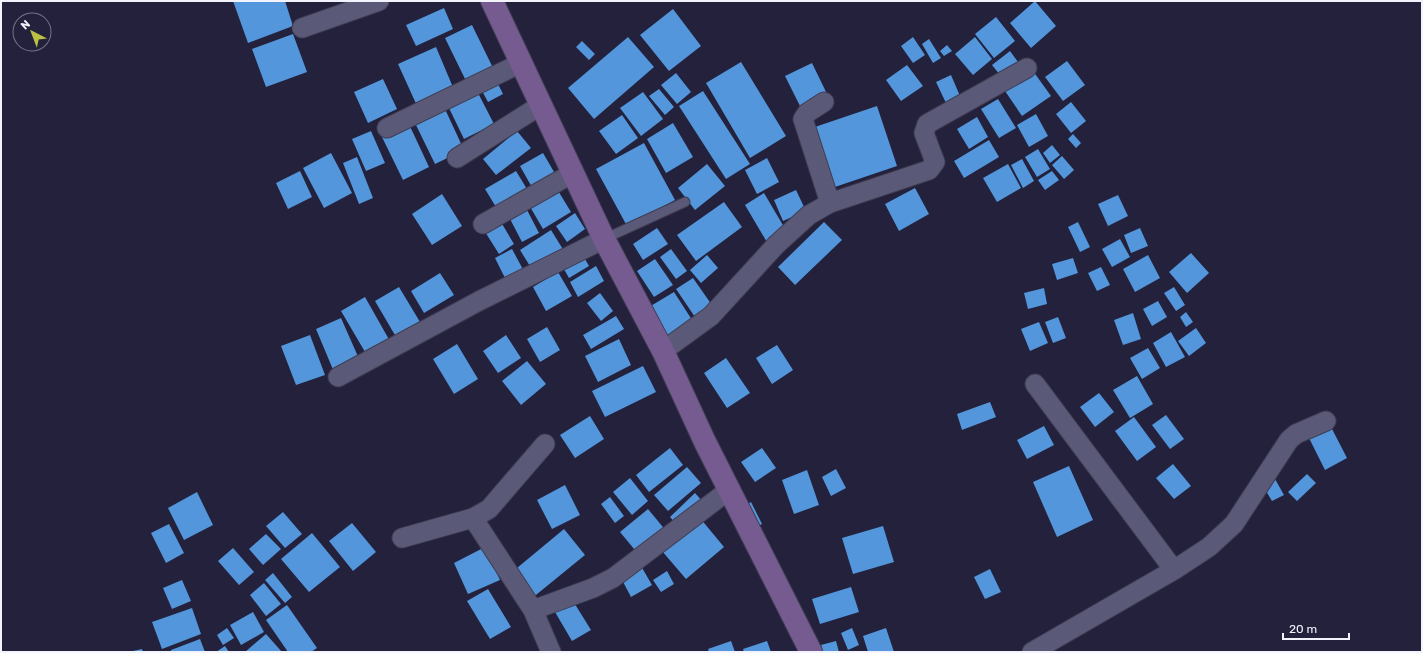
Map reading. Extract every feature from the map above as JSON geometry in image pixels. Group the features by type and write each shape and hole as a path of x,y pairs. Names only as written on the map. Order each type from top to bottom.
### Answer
{"main road":[{"path":"492,1 604,239 663,351 729,490 811,652"}],"street":[{"path":"302,28 379,1"},
{"path":"387,128 521,63"},
{"path":"663,351 711,316 776,245 809,215 830,203 929,170 935,162 924,133 927,124 1027,68"},
{"path":"824,102 807,113 803,121 830,203"},
{"path":"457,158 541,105"},
{"path":"483,224 573,173"},
{"path":"338,377 479,301 604,239"},
{"path":"1035,384 1174,570"},
{"path":"1032,652 1174,570 1209,547 1234,524 1289,440 1296,434 1326,420"},
{"path":"402,538 473,518 494,504 545,444"},
{"path":"533,610 593,588 613,578 729,490"},
{"path":"473,518 533,610 551,652"}],"lane":[{"path":"604,239 686,202"}],"building":[{"path":"233,1 285,1 293,26 248,43"},
{"path":"1035,1 1056,26 1031,48 1010,23"},
{"path":"444,8 453,29 416,46 406,25"},
{"path":"673,9 701,46 669,71 640,35"},
{"path":"996,17 1015,41 994,58 975,34"},
{"path":"472,25 495,72 468,85 445,38"},
{"path":"293,34 307,72 266,87 252,49"},
{"path":"628,37 654,67 594,119 568,88"},
{"path":"913,37 925,55 913,63 901,46"},
{"path":"975,37 992,59 973,75 955,54"},
{"path":"929,39 941,58 933,63 922,44"},
{"path":"582,41 595,54 589,60 576,47"},
{"path":"947,45 952,51 944,56 940,51"},
{"path":"436,47 455,92 418,108 398,64"},
{"path":"1010,51 1021,66 1004,80 992,65"},
{"path":"1067,61 1085,85 1063,101 1045,77"},
{"path":"741,62 786,136 750,158 706,83"},
{"path":"812,63 828,96 802,110 785,76"},
{"path":"907,65 923,86 901,101 886,80"},
{"path":"1033,71 1051,96 1022,116 1005,91"},
{"path":"676,73 691,92 677,104 661,85"},
{"path":"951,75 960,96 946,103 936,82"},
{"path":"383,79 397,109 368,123 354,92"},
{"path":"497,82 503,94 488,102 482,91"},
{"path":"659,89 674,107 665,115 649,96"},
{"path":"477,91 494,124 464,139 448,106"},
{"path":"703,91 750,164 726,179 679,106"},
{"path":"643,92 663,119 641,136 620,108"},
{"path":"998,99 1016,128 999,138 981,109"},
{"path":"1071,102 1086,121 1071,133 1056,114"},
{"path":"877,106 897,166 829,189 809,129"},
{"path":"445,109 464,150 435,164 415,123"},
{"path":"1036,114 1048,136 1029,147 1017,125"},
{"path":"622,115 638,138 616,154 599,131"},
{"path":"977,117 988,137 969,149 957,129"},
{"path":"408,122 429,167 403,180 381,135"},
{"path":"673,123 693,157 666,173 647,139"},
{"path":"371,131 385,163 366,171 352,139"},
{"path":"517,131 531,148 496,175 483,159"},
{"path":"1073,134 1081,143 1076,148 1068,139"},
{"path":"989,140 999,157 964,178 954,161"},
{"path":"644,143 675,200 627,226 596,169"},
{"path":"1052,145 1060,155 1050,163 1043,153"},
{"path":"1038,149 1050,169 1037,177 1025,157"},
{"path":"331,153 352,193 324,208 303,168"},
{"path":"543,153 557,177 534,191 520,166"},
{"path":"1062,156 1074,170 1064,179 1052,165"},
{"path":"357,157 373,198 359,204 343,163"},
{"path":"767,158 779,182 757,194 745,170"},
{"path":"1022,159 1034,181 1023,188 1011,165"},
{"path":"707,164 725,186 695,210 678,188"},
{"path":"1008,164 1021,188 997,202 983,178"},
{"path":"300,171 312,197 288,209 276,183"},
{"path":"516,171 530,194 499,212 485,189"},
{"path":"1052,171 1059,180 1045,190 1038,180"},
{"path":"915,188 929,214 899,231 885,204"},
{"path":"557,189 571,212 543,229 529,205"},
{"path":"796,190 806,211 783,221 774,200"},
{"path":"764,193 787,232 768,244 745,205"},
{"path":"442,194 462,226 432,245 412,214"},
{"path":"1118,195 1128,216 1108,226 1098,204"},
{"path":"724,202 742,227 696,261 677,235"},
{"path":"526,208 539,233 522,242 509,217"},
{"path":"575,213 585,229 567,242 556,226"},
{"path":"498,217 514,244 499,254 482,227"},
{"path":"824,222 842,240 795,285 778,267"},
{"path":"1078,222 1090,247 1080,252 1068,227"},
{"path":"657,228 668,244 643,260 633,244"},
{"path":"1140,228 1148,246 1131,253 1124,235"},
{"path":"551,230 564,251 533,271 520,250"},
{"path":"1120,239 1130,257 1112,267 1102,249"},
{"path":"512,249 526,275 508,284 495,258"},
{"path":"671,249 687,271 676,279 660,257"},
{"path":"581,252 589,266 569,278 561,264"},
{"path":"1191,253 1209,273 1187,293 1169,272"},
{"path":"707,255 718,268 701,283 690,270"},
{"path":"1148,255 1160,278 1135,292 1123,269"},
{"path":"1073,258 1078,273 1057,280 1052,264"},
{"path":"655,259 673,285 654,297 637,271"},
{"path":"596,266 604,281 578,297 570,282"},
{"path":"1101,267 1110,285 1097,291 1088,273"},
{"path":"558,272 572,296 546,311 533,287"},
{"path":"440,273 454,295 424,313 411,291"},
{"path":"693,278 714,308 697,320 676,289"},
{"path":"399,287 423,327 399,342 375,301"},
{"path":"1174,287 1185,305 1176,311 1164,293"},
{"path":"1044,288 1047,304 1028,309 1024,293"},
{"path":"674,292 694,323 669,339 649,307"},
{"path":"600,293 613,311 601,321 587,303"},
{"path":"365,297 391,343 368,357 341,311"},
{"path":"1158,301 1167,317 1152,326 1143,309"},
{"path":"1186,312 1193,322 1186,327 1180,317"},
{"path":"1133,313 1141,339 1123,345 1114,320"},
{"path":"616,316 624,329 591,349 583,335"},
{"path":"1058,317 1066,338 1053,343 1045,322"},
{"path":"341,318 360,361 334,372 316,329"},
{"path":"1039,322 1048,343 1030,351 1021,329"},
{"path":"547,327 560,350 540,362 527,339"},
{"path":"1196,328 1206,343 1189,356 1178,341"},
{"path":"1171,332 1185,357 1166,367 1153,343"},
{"path":"310,335 325,375 296,385 281,346"},
{"path":"506,335 521,358 498,373 483,351"},
{"path":"619,339 631,365 598,382 585,356"},
{"path":"457,344 478,379 454,394 433,359"},
{"path":"777,345 793,370 772,384 756,358"},
{"path":"1148,348 1160,368 1142,379 1130,358"},
{"path":"726,358 750,393 727,408 704,373"},
{"path":"527,361 546,384 521,405 502,381"},
{"path":"643,366 656,392 605,417 592,391"},
{"path":"1137,376 1153,404 1130,418 1113,390"},
{"path":"1099,393 1114,412 1095,427 1080,407"},
{"path":"990,402 996,417 962,430 957,414"},
{"path":"1166,415 1184,439 1170,449 1152,425"},
{"path":"590,416 604,439 575,458 560,435"},
{"path":"1134,417 1156,447 1137,461 1115,431"},
{"path":"1044,426 1054,445 1027,459 1017,440"},
{"path":"1331,427 1347,458 1325,470 1309,438"},
{"path":"670,448 683,465 649,492 636,475"},
{"path":"762,448 776,468 755,482 741,462"},
{"path":"1173,464 1191,486 1174,499 1156,478"},
{"path":"1069,466 1093,520 1057,537 1033,482"},
{"path":"687,467 701,483 668,511 654,495"},
{"path":"836,469 846,488 831,496 822,477"},
{"path":"807,470 819,505 794,514 782,480"},
{"path":"1307,474 1316,483 1297,501 1288,492"},
{"path":"630,478 648,501 632,515 613,492"},
{"path":"1275,479 1284,495 1272,501 1263,486"},
{"path":"565,485 580,515 552,529 537,500"},
{"path":"197,492 213,525 184,540 168,508"},
{"path":"695,493 703,502 678,526 670,517"},
{"path":"610,497 624,516 615,523 601,504"},
{"path":"751,502 762,524 754,528 744,506"},
{"path":"648,509 667,532 639,555 620,532"},
{"path":"283,512 302,534 285,548 266,526"},
{"path":"700,518 724,547 686,579 662,551"},
{"path":"352,523 376,552 353,571 329,541"},
{"path":"169,524 184,553 166,563 151,533"},
{"path":"883,526 894,562 853,574 842,538"},
{"path":"564,529 585,555 531,599 511,573"},
{"path":"312,533 340,567 309,592 281,559"},
{"path":"266,534 281,549 263,565 249,549"},
{"path":"485,547 500,580 468,594 454,563"},
{"path":"233,548 254,572 239,585 218,561"},
{"path":"641,566 652,585 631,597 621,578"},
{"path":"990,569 1001,592 985,599 974,577"},
{"path":"667,571 674,584 661,592 653,580"},
{"path":"273,573 292,597 285,603 265,580"},
{"path":"182,580 191,601 172,609 163,588"},
{"path":"264,583 281,604 266,616 250,595"},
{"path":"851,587 859,612 820,624 812,599"},
{"path":"488,589 511,627 490,639 467,601"},
{"path":"573,601 591,630 572,641 555,612"},
{"path":"287,605 317,648 311,652 288,652 266,620"},
{"path":"192,608 201,634 162,649 152,622"},
{"path":"253,612 264,632 241,645 230,625"},
{"path":"227,628 234,638 223,645 217,635"},
{"path":"852,628 859,645 848,650 841,633"},
{"path":"886,628 894,652 868,652 863,636"},
{"path":"266,634 282,652 245,652"},
{"path":"200,639 205,652 171,652 171,650"},
{"path":"731,641 735,652 709,652 708,649"},
{"path":"767,641 771,652 744,652 743,649"},
{"path":"836,641 839,652 823,652 821,645"},
{"path":"225,646 229,652 216,652"},
{"path":"142,649 143,652 133,651"}]}
